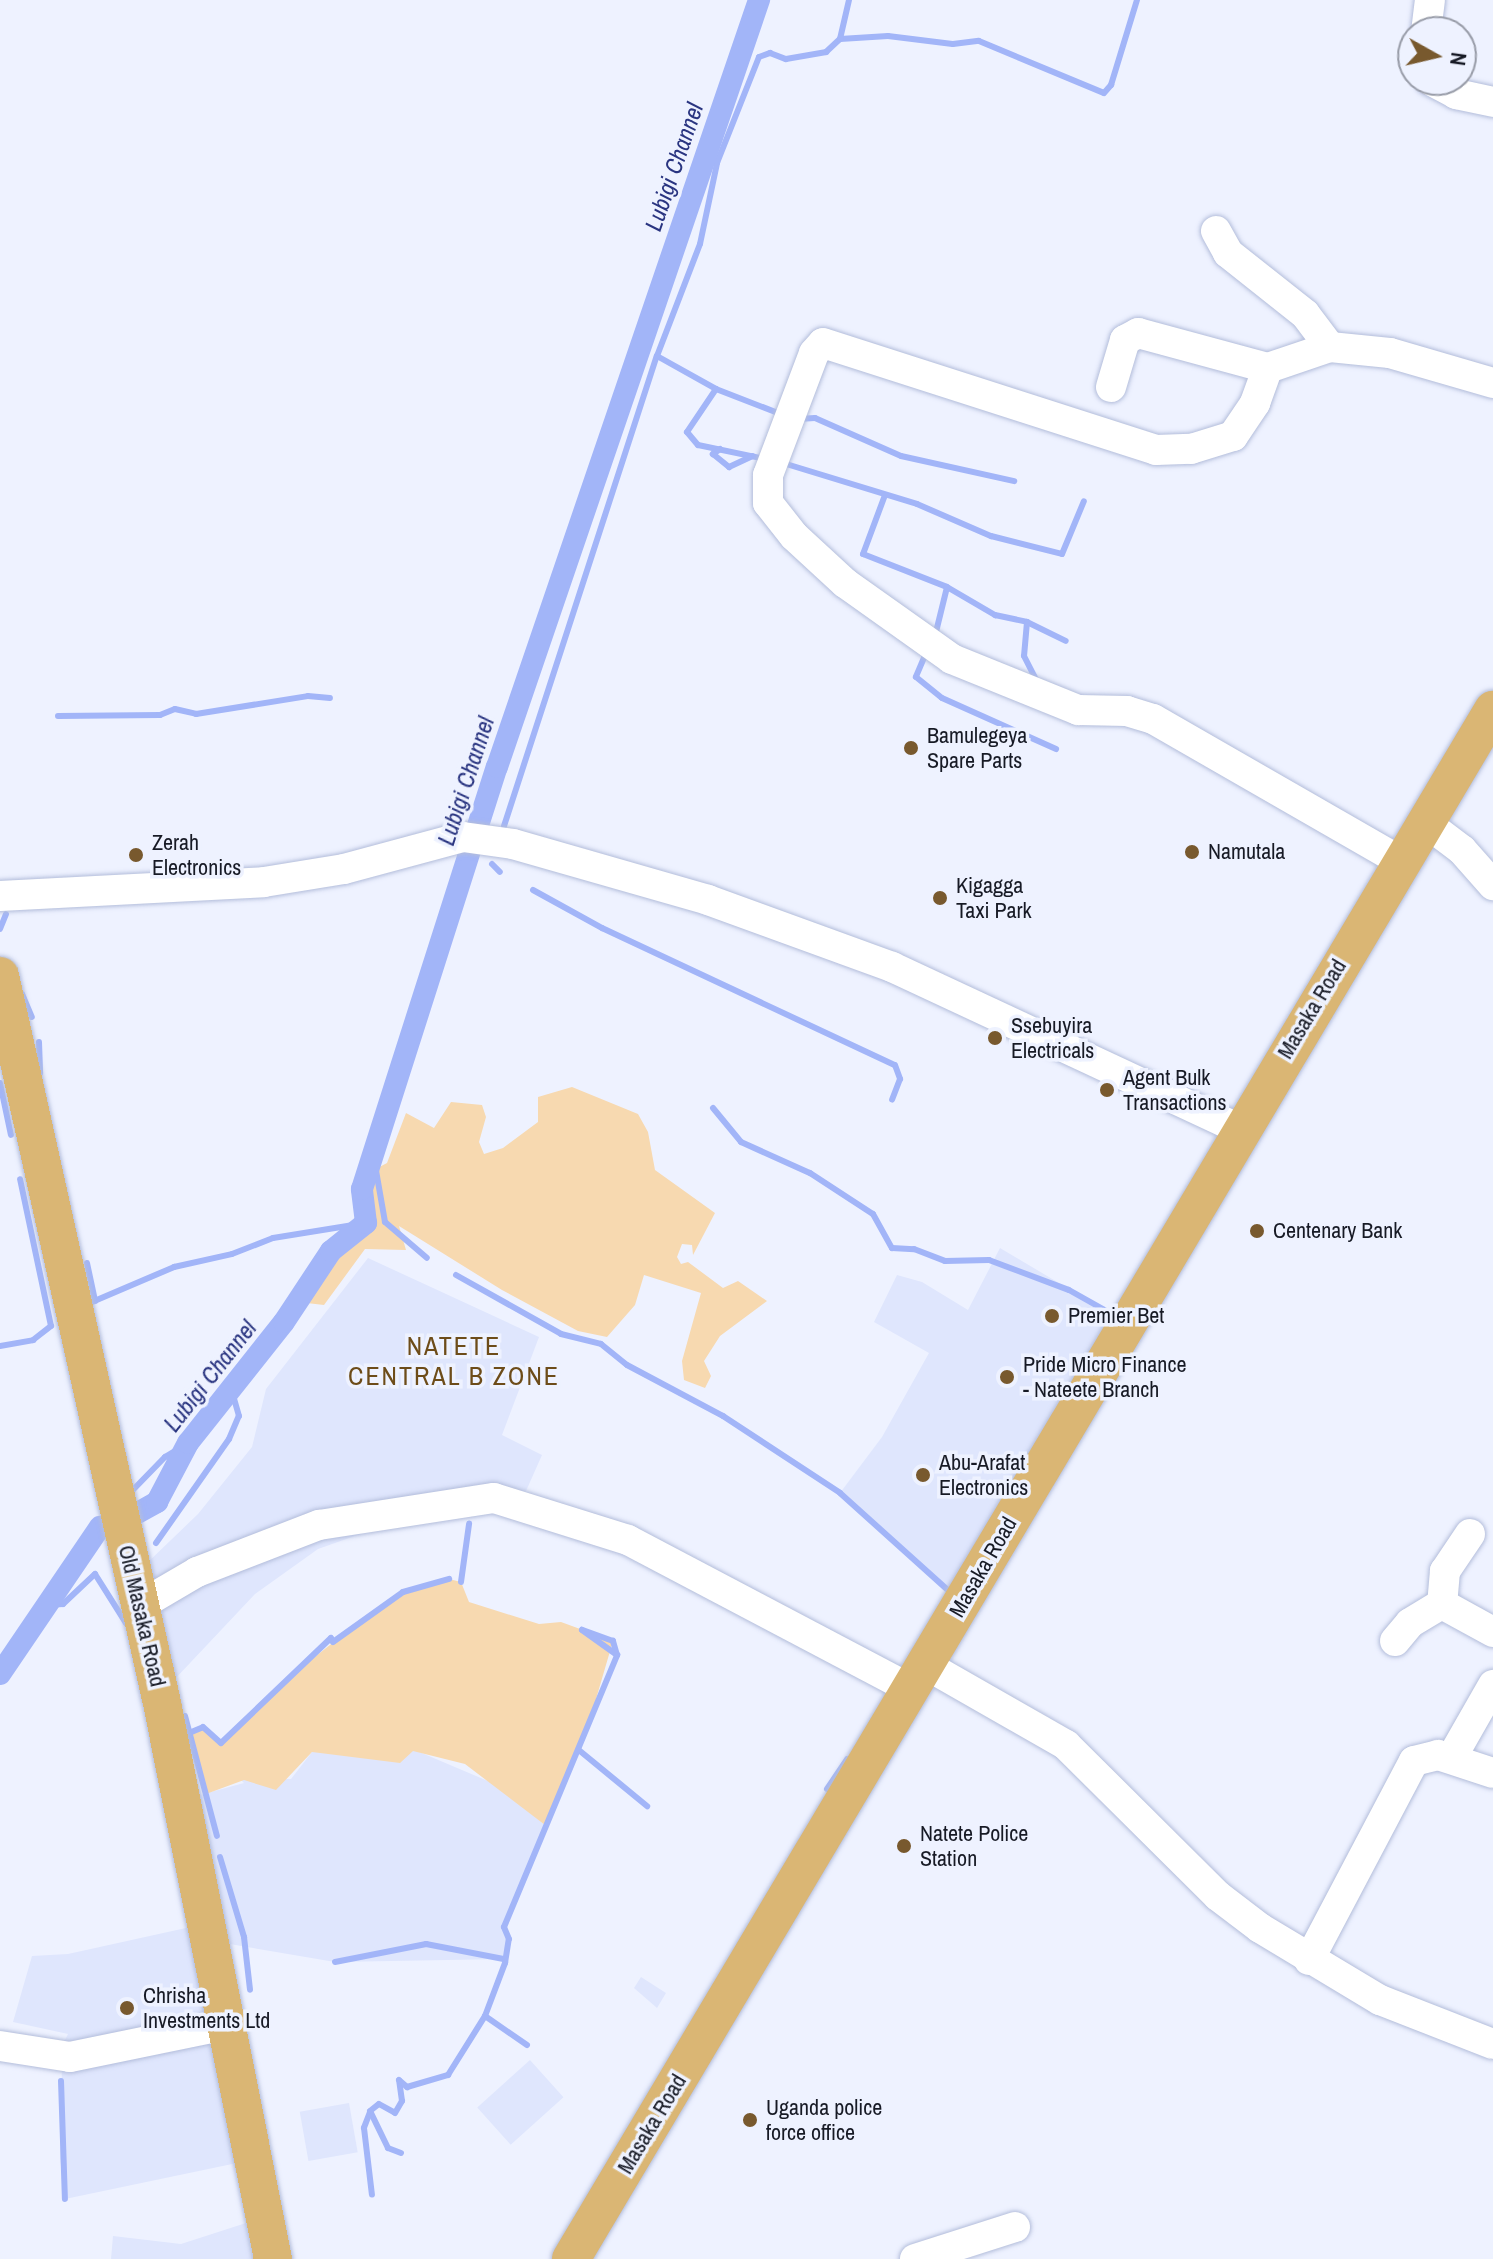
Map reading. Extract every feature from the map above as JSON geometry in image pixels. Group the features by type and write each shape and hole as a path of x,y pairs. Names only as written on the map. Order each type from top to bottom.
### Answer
{"main road":[{"name":"Masaka Road","path":"571,2259 1240,1129 1493,710"},
{"name":"Old Masaka Road","path":"0,976 139,1606 273,2259"}],"street":[{"path":"1465,96 1493,102"},
{"path":"1216,231 1228,253 1305,314 1330,347"},
{"path":"1111,387 1125,340 1138,333 1268,368 1330,347 1390,353 1493,383"},
{"path":"1268,368 1255,403 1233,436 1191,449 1156,450 823,343 814,353 775,450 768,503 794,536 845,583 952,659 1078,710 1127,711 1153,719 1402,862"},
{"path":"1425,822 1462,850 1493,885"},
{"path":"0,896 264,882 344,869 474,838 574,859 708,900 892,967 1240,1129"},
{"path":"139,1606 197,1572 319,1525 494,1498 628,1540 1066,1745 1218,1896 1309,1960 1380,2000 1493,2044"},
{"path":"1442,1604 1445,1571 1470,1534"},
{"path":"1442,1604 1493,1632"},
{"path":"1395,1641 1410,1623 1442,1604"},
{"path":"1452,1757 1493,1685"},
{"path":"1309,1960 1405,1772 1425,1755 1452,1757 1493,1773"},
{"path":"0,2046 70,2057 226,2025"},
{"path":"915,2259 1015,2227"}],"shaded area":[{"path":"572,1087 638,1114 648,1132 655,1170 715,1213 693,1255 692,1245 682,1244 677,1257 681,1264 688,1262 723,1288 738,1281 767,1301 720,1336 704,1361 711,1376 705,1388 684,1380 682,1361 701,1293 644,1275 635,1305 607,1337 578,1331 502,1290 399,1226 406,1250 365,1249 324,1305 298,1302 331,1251 366,1223 362,1189 368,1173 387,1163 406,1113 434,1128 451,1102 482,1105 486,1117 479,1142 484,1154 503,1148 538,1122 538,1097"},
{"path":"1000,1248 1118,1318 948,1592 840,1493 882,1437 929,1353 874,1322 897,1275 922,1282 968,1310"},
{"path":"368,1258 539,1337 502,1435 542,1455 526,1491 451,1502 318,1549 255,1594 174,1680 145,1565 198,1514 252,1447 266,1389"},
{"path":"449,1579 461,1582 469,1602 539,1624 561,1622 613,1641 596,1699 602,1694 545,1825 465,1764 413,1751 400,1763 312,1752 276,1790 244,1780 206,1794 189,1733 203,1727 221,1742 297,1671 378,1607 403,1592"},
{"path":"410,1748 495,1784 545,1825 504,1927 509,1939 504,1959 335,1962 224,1943 213,1862 196,1796 244,1783 240,1779 291,1779 312,1752"},
{"path":"195,1926 210,2022 63,2044 68,2034 13,2022 32,1956 68,1954"},
{"path":"641,1977 666,1993 657,2008 634,1988"},
{"path":"211,2034 237,2163 65,2199 60,2158 62,2064"},
{"path":"530,2060 563,2097 511,2145 477,2108"},
{"path":"349,2103 358,2152 308,2161 300,2112"},
{"path":"246,2223 253,2259 111,2259 113,2236 181,2244"}],"waterway":[{"name":"Lubigi Channel","path":"132,1516 157,1502 188,1443 284,1322 331,1251 366,1223 362,1189 497,767 759,0"},
{"path":"504,826 657,356 700,244 717,163 759,57 770,53 786,59 826,52 840,39 849,0"},
{"path":"840,39 888,36 953,44 979,41 1104,93 1111,85 1137,0"},
{"path":"657,356 716,389 783,415"},
{"path":"716,389 687,432 698,445 765,459"},
{"path":"797,419 815,418 901,456 1014,481"},
{"path":"720,449 713,454 729,467 753,456"},
{"path":"783,463 917,504 991,536 1062,554 1084,501"},
{"path":"885,495 863,554 947,587 995,615 1027,622 1066,641"},
{"path":"935,636 947,587"},
{"path":"1027,622 1024,656 1037,682"},
{"path":"926,653 916,677 942,698 1056,749"},
{"path":"58,716 160,715 175,709 196,714 308,696 330,698"},
{"path":"492,864 500,872"},
{"path":"533,890 602,928 895,1065 900,1079 892,1100"},
{"path":"0,929 6,914"},
{"path":"22,994 32,1017"},
{"path":"39,1042 40,1073"},
{"path":"0,1083 11,1135"},
{"path":"713,1108 741,1142 810,1173 873,1214 892,1248 914,1249 945,1261 989,1260 1069,1290 1110,1313"},
{"path":"374,1159 385,1222 427,1258"},
{"path":"0,1346 33,1340 51,1326 20,1179"},
{"path":"85,1305 174,1267 232,1254 273,1238 366,1223"},
{"path":"87,1263 95,1301"},
{"path":"456,1275 561,1334 601,1344 627,1365 723,1416 840,1493 952,1594"},
{"path":"156,1543 229,1439 239,1416 232,1392"},
{"path":"128,1495 165,1457 188,1443"},
{"path":"461,1582 469,1524"},
{"name":"Lubigi Channel","path":"0,1674 100,1527"},
{"path":"48,1605 63,1604 95,1574 126,1623"},
{"path":"189,1733 203,1727 221,1743 331,1638 333,1642 403,1592 449,1579"},
{"path":"527,2045 485,2016 505,1963 509,1939 504,1927 617,1655 613,1641 582,1630 617,1655"},
{"path":"185,1716 217,1836"},
{"path":"580,1751 647,1806"},
{"path":"827,1789 847,1759"},
{"path":"220,1857 244,1937 250,1990"},
{"path":"335,1962 426,1944 504,1959"},
{"path":"401,2153 388,2148 370,2111 379,2104 395,2113 402,2101 399,2080 407,2087 448,2075 485,2016"},
{"path":"61,2081 65,2199"},
{"path":"370,2112 364,2128 372,2195"}],"place":[{"name":"Bamulegeya Spare Parts","path":"911,748"},
{"name":"Namutala","path":"1192,852"},
{"name":"Zerah Electronics","path":"136,855"},
{"name":"Kigagga Taxi Park","path":"940,898"},
{"name":"Ssebuyira Electricals","path":"995,1038"},
{"name":"Agent Bulk Transactions","path":"1107,1090"},
{"name":"Centenary Bank","path":"1257,1231"},
{"name":"Premier Bet","path":"1052,1316"},
{"name":"Pride Micro Finance - Nateete Branch","path":"1007,1377"},
{"name":"Abu-Arafat Electronics","path":"923,1475"},
{"name":"Natete Police Station","path":"904,1846"},
{"name":"Chrisha Investments Ltd","path":"127,2008"},
{"name":"Uganda police force office","path":"750,2120"}],"district":[{"name":"NATETE CENTRAL B ZONE","path":"454,1361"}]}
